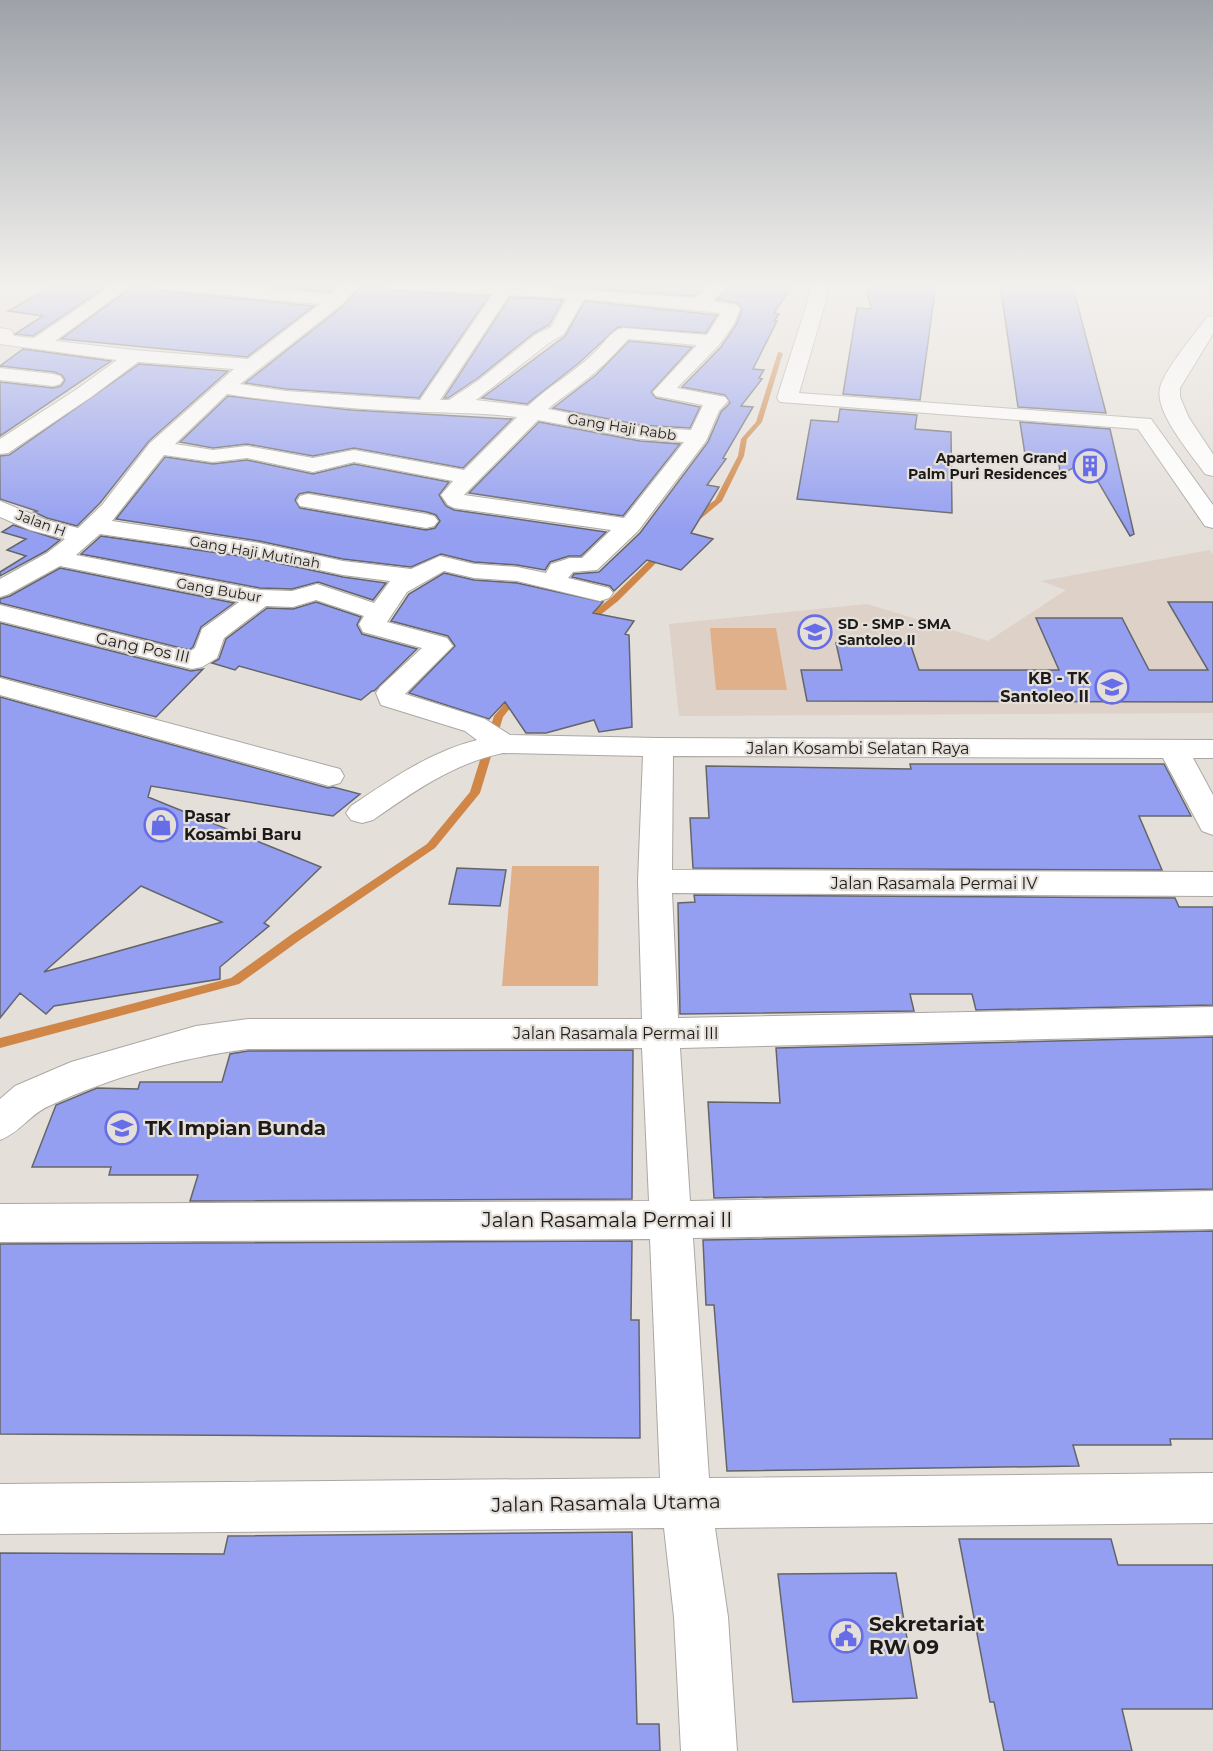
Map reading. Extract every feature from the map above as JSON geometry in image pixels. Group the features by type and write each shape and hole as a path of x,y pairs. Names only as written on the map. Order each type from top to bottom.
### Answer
{"street":[{"path":"0,448 84,393 121,366"},
{"path":"0,589 56,558 89,532 110,510 158,448 223,387 251,366"},
{"path":"426,406 453,366"},
{"path":"453,406 509,366"},
{"path":"591,366 574,380 553,393 453,495 462,503 630,526"},
{"path":"554,582 560,569 570,565 588,565 630,526 699,437 710,409 718,401 663,392 688,366"},
{"path":"797,366 787,398 1144,423 1213,521"},
{"path":"1184,366 1170,388 1172,402 1194,426 1213,469"},
{"path":"0,374 53,380"},
{"name":"Gang Haji Rabb","path":"223,387 286,397 426,406 476,406 534,413 640,433 699,437"},
{"path":"158,448 213,456 246,452 313,465 354,456 470,478"},
{"path":"426,521 442,506 456,500"},
{"path":"308,501 426,521 438,531 434,557 440,563 474,571 517,574 600,593"},
{"name":"Jalan H","path":"0,508 38,525 89,532"},
{"name":"Gang Haji Mutinah","path":"89,532 260,550 343,568 414,577"},
{"name":"Gang Bubur","path":"56,558 260,598 293,599 317,592 380,613"},
{"path":"440,563 398,587 372,626 440,646 390,693 391,699 475,725 503,744"},
{"name":"Gang Pos III","path":"0,613 42,627 120,642 192,661 207,652 211,635 260,598"},
{"path":"0,686 329,776"},
{"name":"Jalan Kosambi Selatan Raya","path":"362,813 423,772 452,757 483,747 503,744 658,747 1213,749"},
{"path":"658,747 656,881 686,1502 701,1617 710,1751"},
{"path":"1173,749 1213,824"},
{"name":"Jalan Rasamala Permai IV","path":"656,881 1213,885"},
{"name":"Jalan Rasamala Permai III","path":"0,1123 30,1097 71,1078 196,1041 248,1034 662,1033 1213,1021"},
{"name":"Jalan Rasamala Permai II","path":"0,1223 672,1220 1213,1210"},
{"name":"Jalan Rasamala Utama","path":"0,1509 1213,1497"}],"shaded area":[{"name":"SD - SMP - SMA Santoleo II","path":"1210,550 1213,555 1213,713 679,716 669,624 867,604 988,641 1066,590 1041,581"},
{"path":"710,628 776,628 787,690 716,690"},
{"path":"512,866 599,866 598,986 502,986"}],"building":[{"path":"0,366 104,366 0,436 0,382 53,388 61,386 65,380 62,375 54,372"},
{"path":"137,366 228,371 149,441 100,503 77,526 47,518 34,512 37,511 0,499 0,456 9,455"},
{"path":"267,366 441,366 419,398 286,389 245,383"},
{"path":"465,366 493,366 448,398 444,398"},
{"path":"525,366 575,366 527,404 482,398"},
{"path":"605,366 675,366 651,392 656,398 700,407 690,428 640,425 553,408"},
{"path":"703,366 755,366 753,369 764,370 759,378 762,379 741,406 753,407 723,458 726,459 707,485 719,487 691,533 713,539 681,570 647,560 614,591 610,586 572,577 574,574 599,572 640,533 708,442 721,412 730,403 725,395 682,387"},
{"path":"848,366 925,366 920,400 843,394"},
{"path":"1012,366 1094,366 1106,413 1018,407"},
{"path":"228,396 351,410 512,419 463,468 354,448 313,456 247,444 213,448 180,442"},
{"name":"Apartemen Grand Palm Puri Residences","path":"840,409 917,415 915,429 951,432 952,513 797,499 811,420 838,422"},
{"path":"539,422 640,441 680,444 623,516 469,493"},
{"path":"1020,422 1110,429 1134,534 1130,536 1086,461 1060,475 1059,463 1026,461"},
{"path":"165,457 213,464 247,460 313,474 354,464 449,482 439,495 446,506 454,510 606,532 581,556 569,556 550,562 545,570 517,565 474,562 441,554 411,567 343,559 259,541 116,519","holes":["308,492 436,515 440,521 435,528 426,530 300,508 295,500 299,494"]},
{"path":"13,525 60,540 46,551 0,576 0,572 26,556 7,550 26,539 2,532"},
{"path":"101,536 259,559 343,577 386,583 373,600 318,582 292,589 260,588 81,554"},
{"path":"60,568 234,603 201,627 193,647 189,650 0,603 0,599 10,596"},
{"path":"444,573 474,580 517,583 603,602 593,613 634,621 625,634 629,635 632,727 599,732 594,720 546,733 526,733 505,702 489,719 409,693 455,646 448,636 391,621 409,594"},
{"path":"316,602 361,617 357,625 362,634 417,649 374,691 361,700 239,666 235,670 212,663 219,659 226,639 267,608 293,609"},
{"path":"1168,602 1213,602 1213,702 807,701 801,670 842,670 836,643 910,643 919,670 1059,670 1036,618 1122,618 1149,670 1208,670"},
{"path":"0,623 191,671 203,669 156,717 0,676"},
{"path":"0,697 328,788 333,787 360,794 333,816 151,786 148,797 321,867 264,923 269,926 220,967 220,979 54,1006 46,1014 20,993 0,1018","holes":["141,886 222,922 44,972"]},
{"path":"910,764 1164,764 1191,816 1139,816 1162,870 693,868 690,818 709,818 706,766 911,769"},
{"path":"457,868 506,870 500,906 449,904"},
{"path":"694,895 1175,898 1179,907 1213,907 1213,1005 976,1010 972,994 910,994 914,1011 680,1014 678,903 695,902"},
{"path":"1213,1037 1213,1189 714,1198 708,1102 780,1103 776,1048"},
{"path":"633,1050 632,1199 190,1201 198,1175 109,1175 111,1167 32,1167 56,1105 97,1088 138,1089 140,1082 222,1082 230,1054 248,1051"},
{"path":"1213,1231 1213,1439 1170,1439 1171,1445 1073,1445 1079,1466 727,1471 714,1305 706,1305 703,1240"},
{"path":"632,1241 631,1320 639,1320 640,1438 0,1434 0,1244"},
{"path":"632,1532 637,1724 659,1724 660,1751 0,1751 0,1553 224,1554 228,1536"},
{"path":"959,1539 1111,1539 1118,1565 1213,1565 1213,1709 1122,1709 1132,1751 1004,1751 994,1702 990,1702"},
{"name":"Sekretariat RW 09","path":"896,1573 917,1698 793,1702 778,1574"}],"waterway":[{"path":"695,519 718,501 741,456 744,439 759,422 776,366"},
{"path":"586,622 615,599 663,552"},
{"path":"0,1043 235,981 431,846 475,793 499,716 516,696"}],"place":[{"name":"Apartemen Grand Palm Puri Residences","path":"1090,466"},
{"name":"SD - SMP - SMA Santoleo II","path":"815,632"},
{"name":"KB - TK Santoleo II","path":"1112,687"},
{"name":"Pasar Kosambi Baru","path":"161,825"},
{"name":"TK Impian Bunda","path":"122,1128"},
{"name":"Sekretariat RW 09","path":"846,1636"}]}
